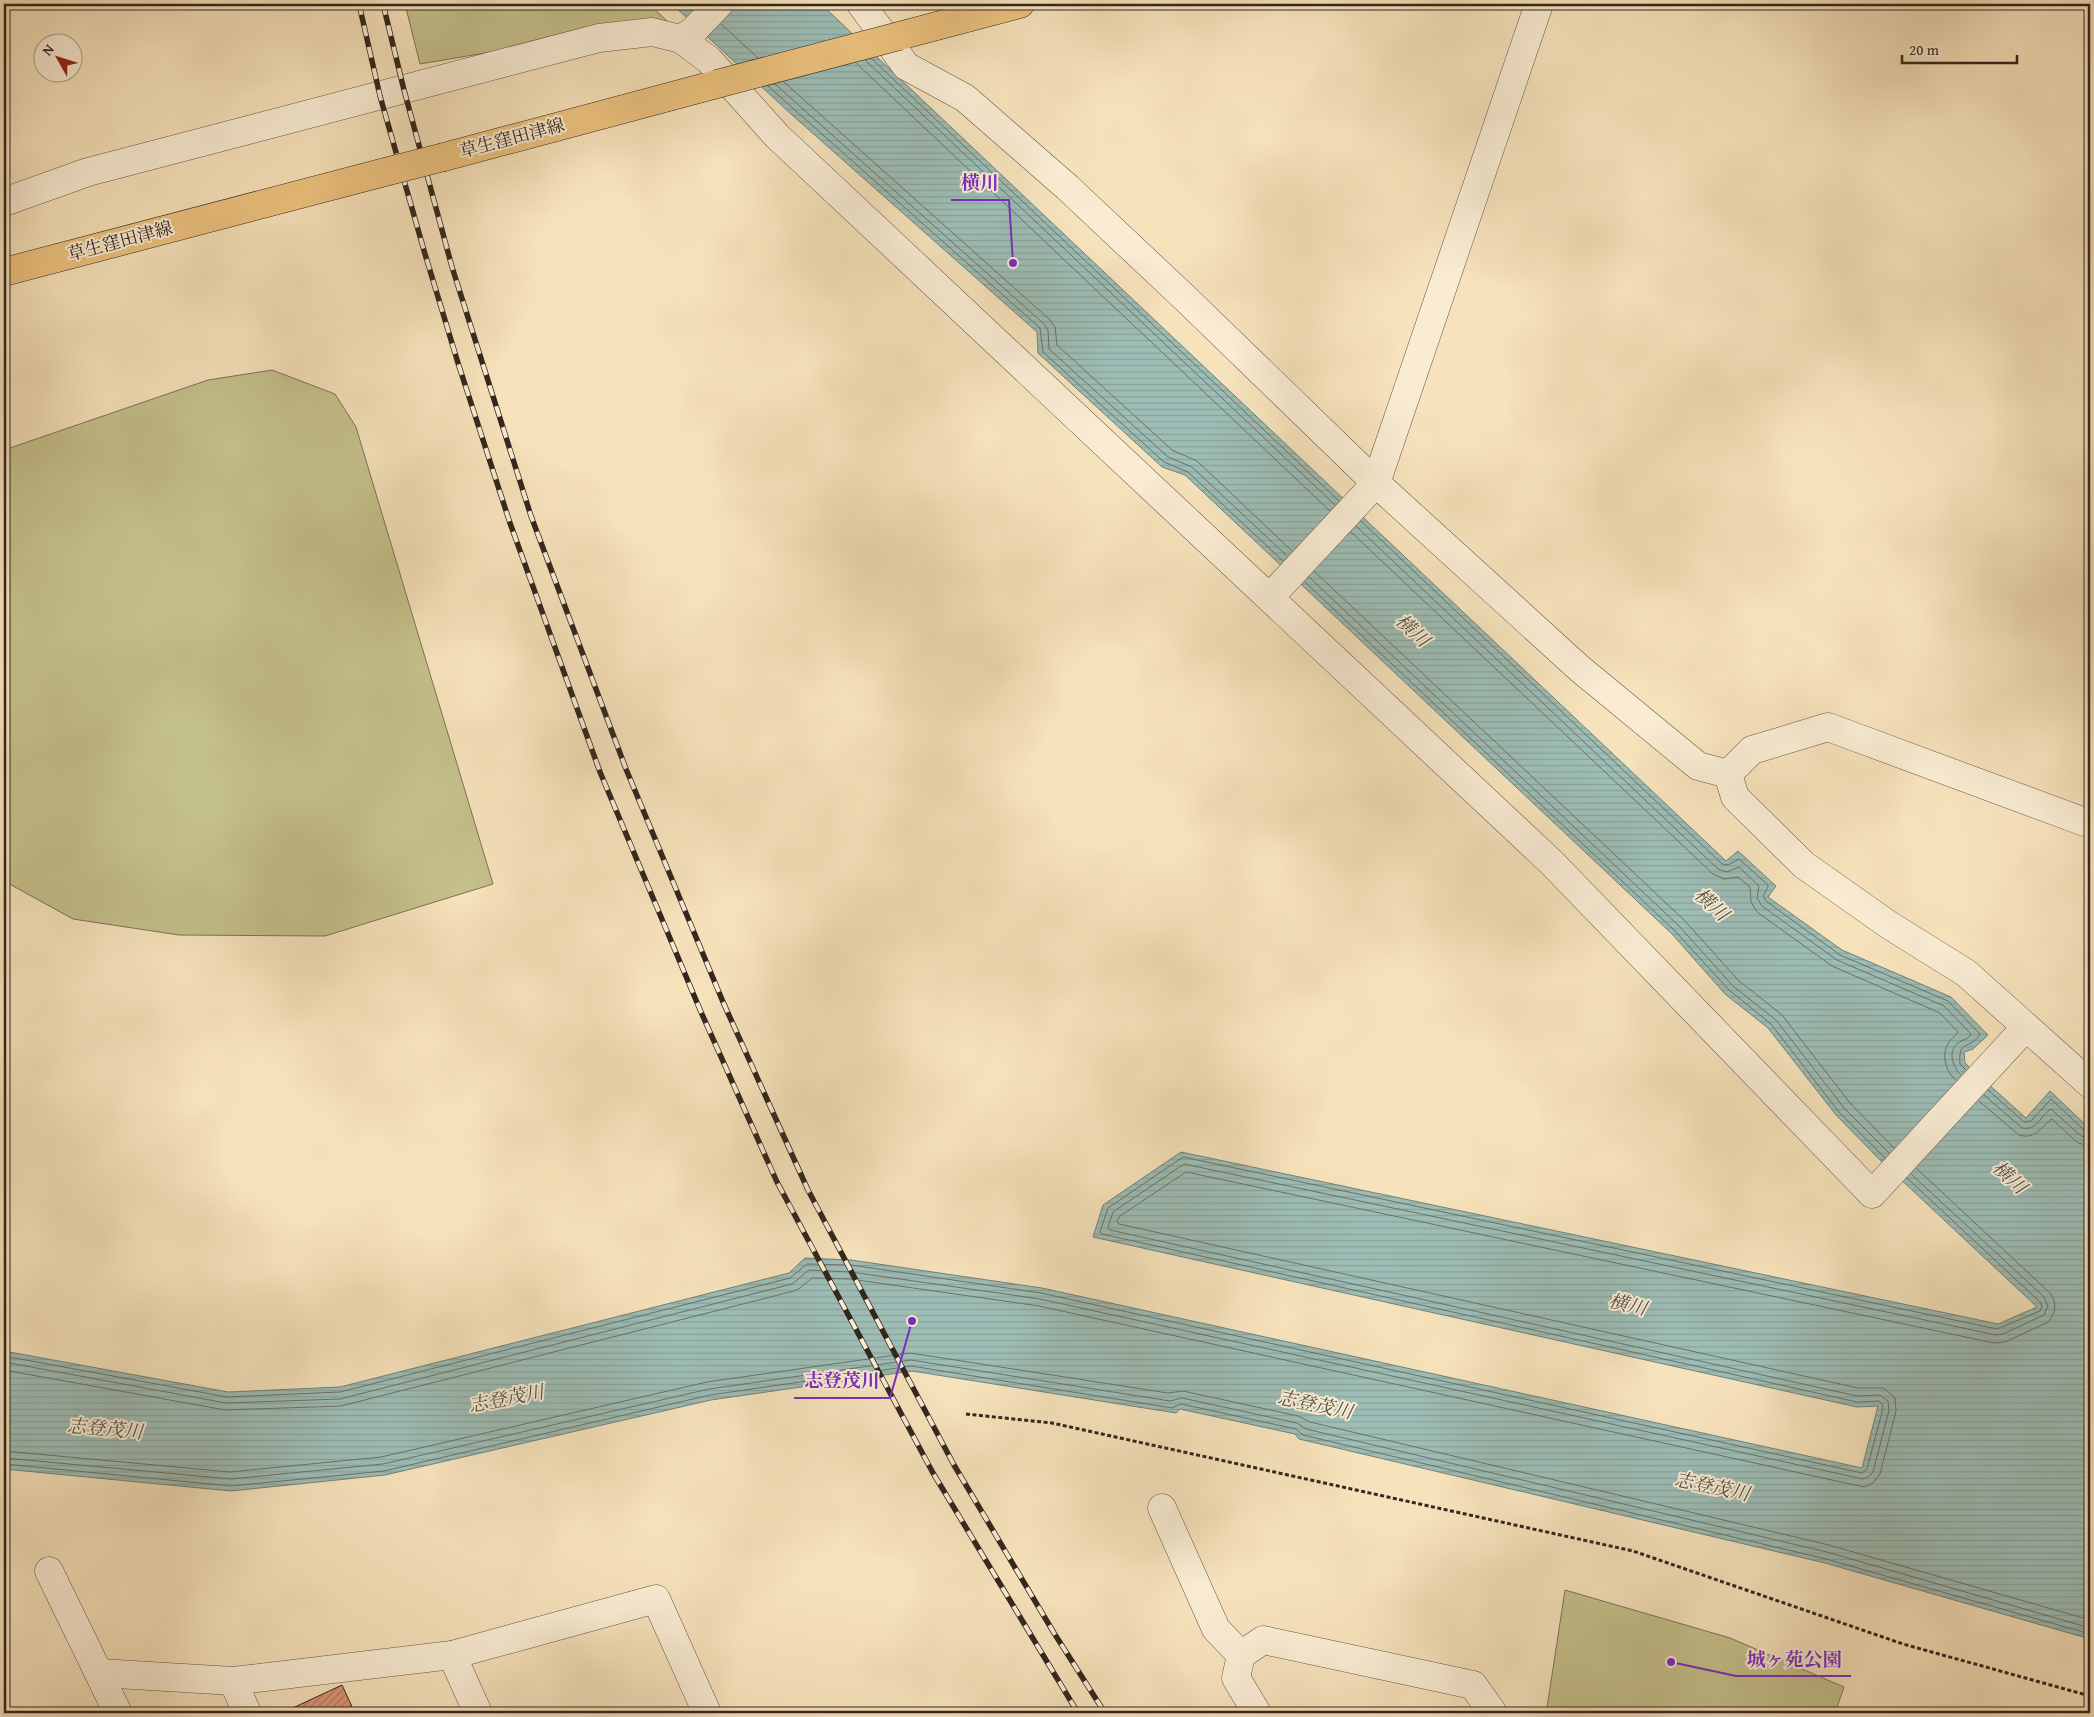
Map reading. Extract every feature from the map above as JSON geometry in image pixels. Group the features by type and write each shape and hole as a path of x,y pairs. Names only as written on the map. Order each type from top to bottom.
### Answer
{"main road":[{"name":"草生窪田津線","path":"4,272 1020,4"}],"street":[{"path":"687,35 719,4"},
{"path":"861,4 906,66 965,98 1067,187 1376,483 1579,668 1698,766 1728,774"},
{"path":"1270,597 1376,483 1539,4"},
{"path":"4,202 88,172 599,38 652,32 687,35 777,136 1552,863 1872,1194 2026,1027"},
{"path":"1728,774 1752,750 1828,727 2090,824"},
{"path":"1728,774 1735,797 1804,865 1889,925 1966,973 2090,1084"},
{"path":"1162,1508 1216,1629 1241,1655"},
{"path":"50,1571 118,1713"},
{"path":"100,1673 233,1681 452,1655 656,1599 706,1713"},
{"path":"1257,1713 1236,1678 1241,1655 1263,1640 1473,1685 1494,1713"},
{"path":"452,1655 478,1713"},
{"path":"233,1681 247,1713"}],"path":[{"path":"966,1414 1052,1423 1634,1551 1903,1644 2090,1696"}],"shaded area":[{"path":"405,4 649,4 668,22 420,64"},
{"path":"272,370 335,394 356,427 493,884 325,936 179,935 73,919 4,881 4,450 208,380"},
{"path":"1565,1590 1730,1638 1844,1687 1835,1713 1568,1713 1547,1708"}],"water":[{"path":"672,4 821,4 1726,861 1738,851 1776,886 1768,897 1842,950 1951,997 1988,1035 1973,1049 1964,1052 1965,1063 2026,1118 2050,1091 2090,1129 2090,1639 1825,1563 1299,1439 1295,1434 1180,1409 1176,1413 912,1371 711,1400 385,1475 231,1491 4,1469 4,1351 228,1392 340,1387 789,1273 805,1258 851,1260 1042,1288 1862,1468 1878,1406 1857,1407 1093,1237 1103,1205 1181,1152 1998,1324 2037,1307 1880,1160 1836,1115 1768,1028 1725,994 1672,934 1185,475 1162,467 1038,353 1037,332 791,114"}],"building":[{"path":"342,1685 354,1711 350,1713 282,1713"}],"railway":[{"path":"359,4 380,96 458,363 510,523 600,772 701,1012 777,1182 933,1473 1078,1713"},
{"path":"383,4 404,90 452,267 531,516 626,769 723,1002 808,1190 954,1465 1054,1633 1105,1713"}],"place":[{"name":"横川","path":"1013,263"},
{"name":"志登茂川","path":"912,1321"},
{"name":"城ヶ苑公園","path":"1671,1662"}]}
